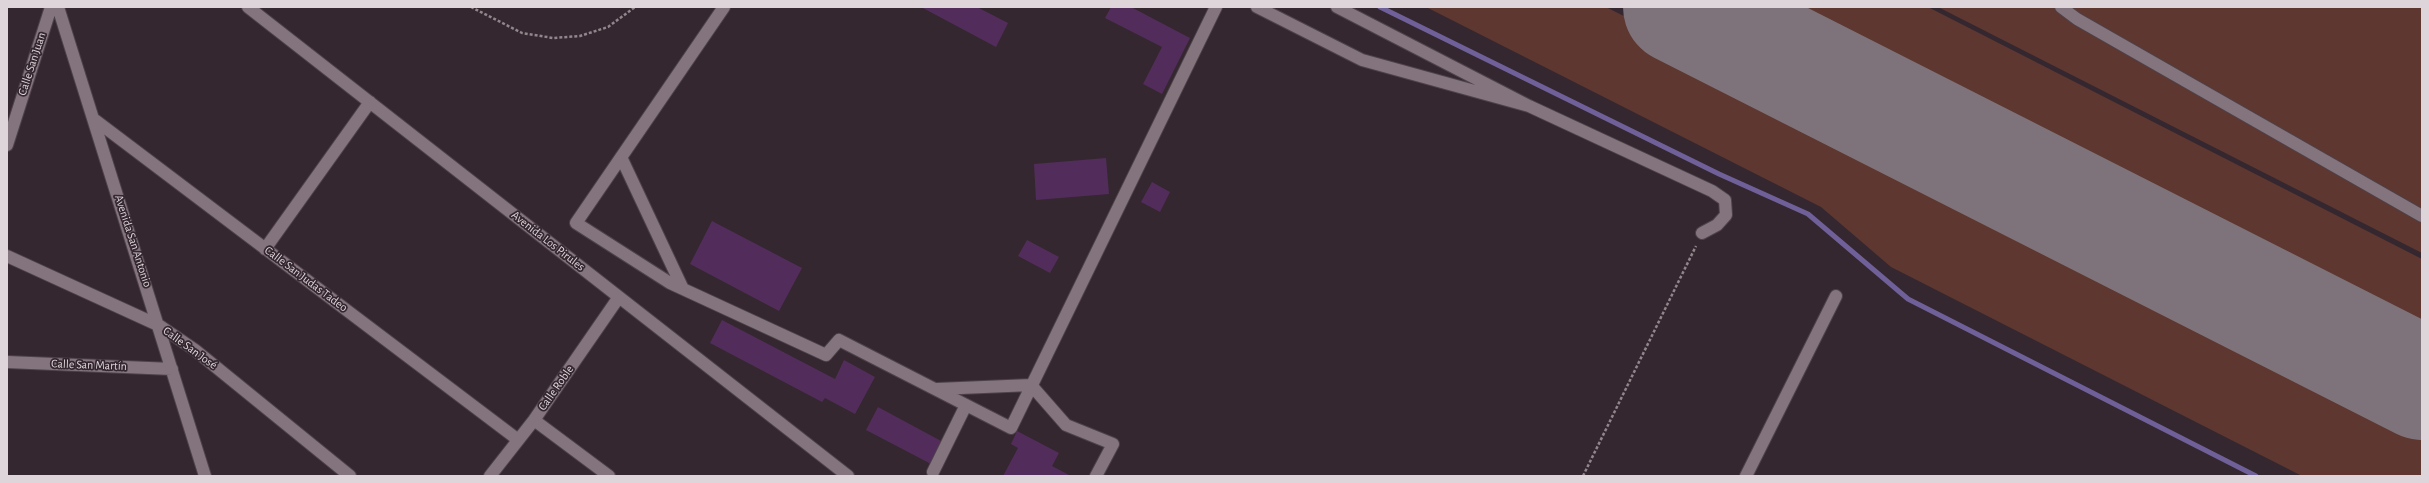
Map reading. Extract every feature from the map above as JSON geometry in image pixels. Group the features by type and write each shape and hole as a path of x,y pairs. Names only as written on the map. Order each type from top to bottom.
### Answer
{"street":[{"name":"Calle San Juan","path":"7,145 11,118 51,7"},
{"name":"Avenida San Antonio","path":"58,7 160,326 205,476"},
{"name":"Avenida Los Pirules","path":"248,7 848,476"},
{"path":"724,7 576,223 670,283 826,356 838,340 1011,428 1216,7"},
{"path":"1257,7 1362,60 1529,106"},
{"path":"1337,7 1529,106 1716,194 1725,200 1726,215 1717,225 1702,233"},
{"path":"2061,7 2077,19 2422,216"},
{"path":"265,249 370,102"},
{"name":"Calle San Judas Tadeo","path":"95,120 518,439"},
{"path":"621,157 683,289"},
{"name":"Calle San José","path":"7,256 160,326 195,350 350,476"},
{"path":"1746,476 1836,296"},
{"name":"Calle Roble","path":"490,476 534,420 619,297"},
{"name":"Calle San Martín","path":"7,362 172,369"},
{"path":"936,389 1032,384"},
{"path":"1032,384 1066,425 1113,444 1096,476"},
{"path":"933,472 966,405"},
{"path":"534,420 609,476"}],"path":[{"path":"471,7 522,33 553,38 580,36 608,27 634,7"},
{"path":"1583,476 1702,233"}],"shaded area":[{"path":"1426,7 1606,7 2422,421 2422,476 2302,476 1891,267 1821,207"},
{"path":"1754,7 1928,7 2422,259 2422,345"},
{"path":"1938,7 2422,7 2422,253"}],"building":[{"path":"921,7 977,7 1008,23 996,47"},
{"path":"1111,7 1131,7 1190,38 1162,94 1143,84 1162,47 1105,18"},
{"path":"1106,158 1109,194 1036,200 1034,164"},
{"path":"1152,182 1170,192 1160,212 1141,202"},
{"path":"712,221 802,268 779,311 690,264"},
{"path":"1027,240 1059,257 1050,273 1018,256"},
{"path":"722,320 835,379 844,360 875,377 855,414 825,398 822,402 710,343"},
{"path":"878,407 943,442 931,464 866,430"},
{"path":"1017,431 1059,453 1052,466 1071,476 1003,476 1018,448 1011,444"}],"waterway":[{"path":"1380,7 1719,174 1808,214 1908,299 2256,476"}],"runway":[{"path":"1680,7 2422,383"}]}
